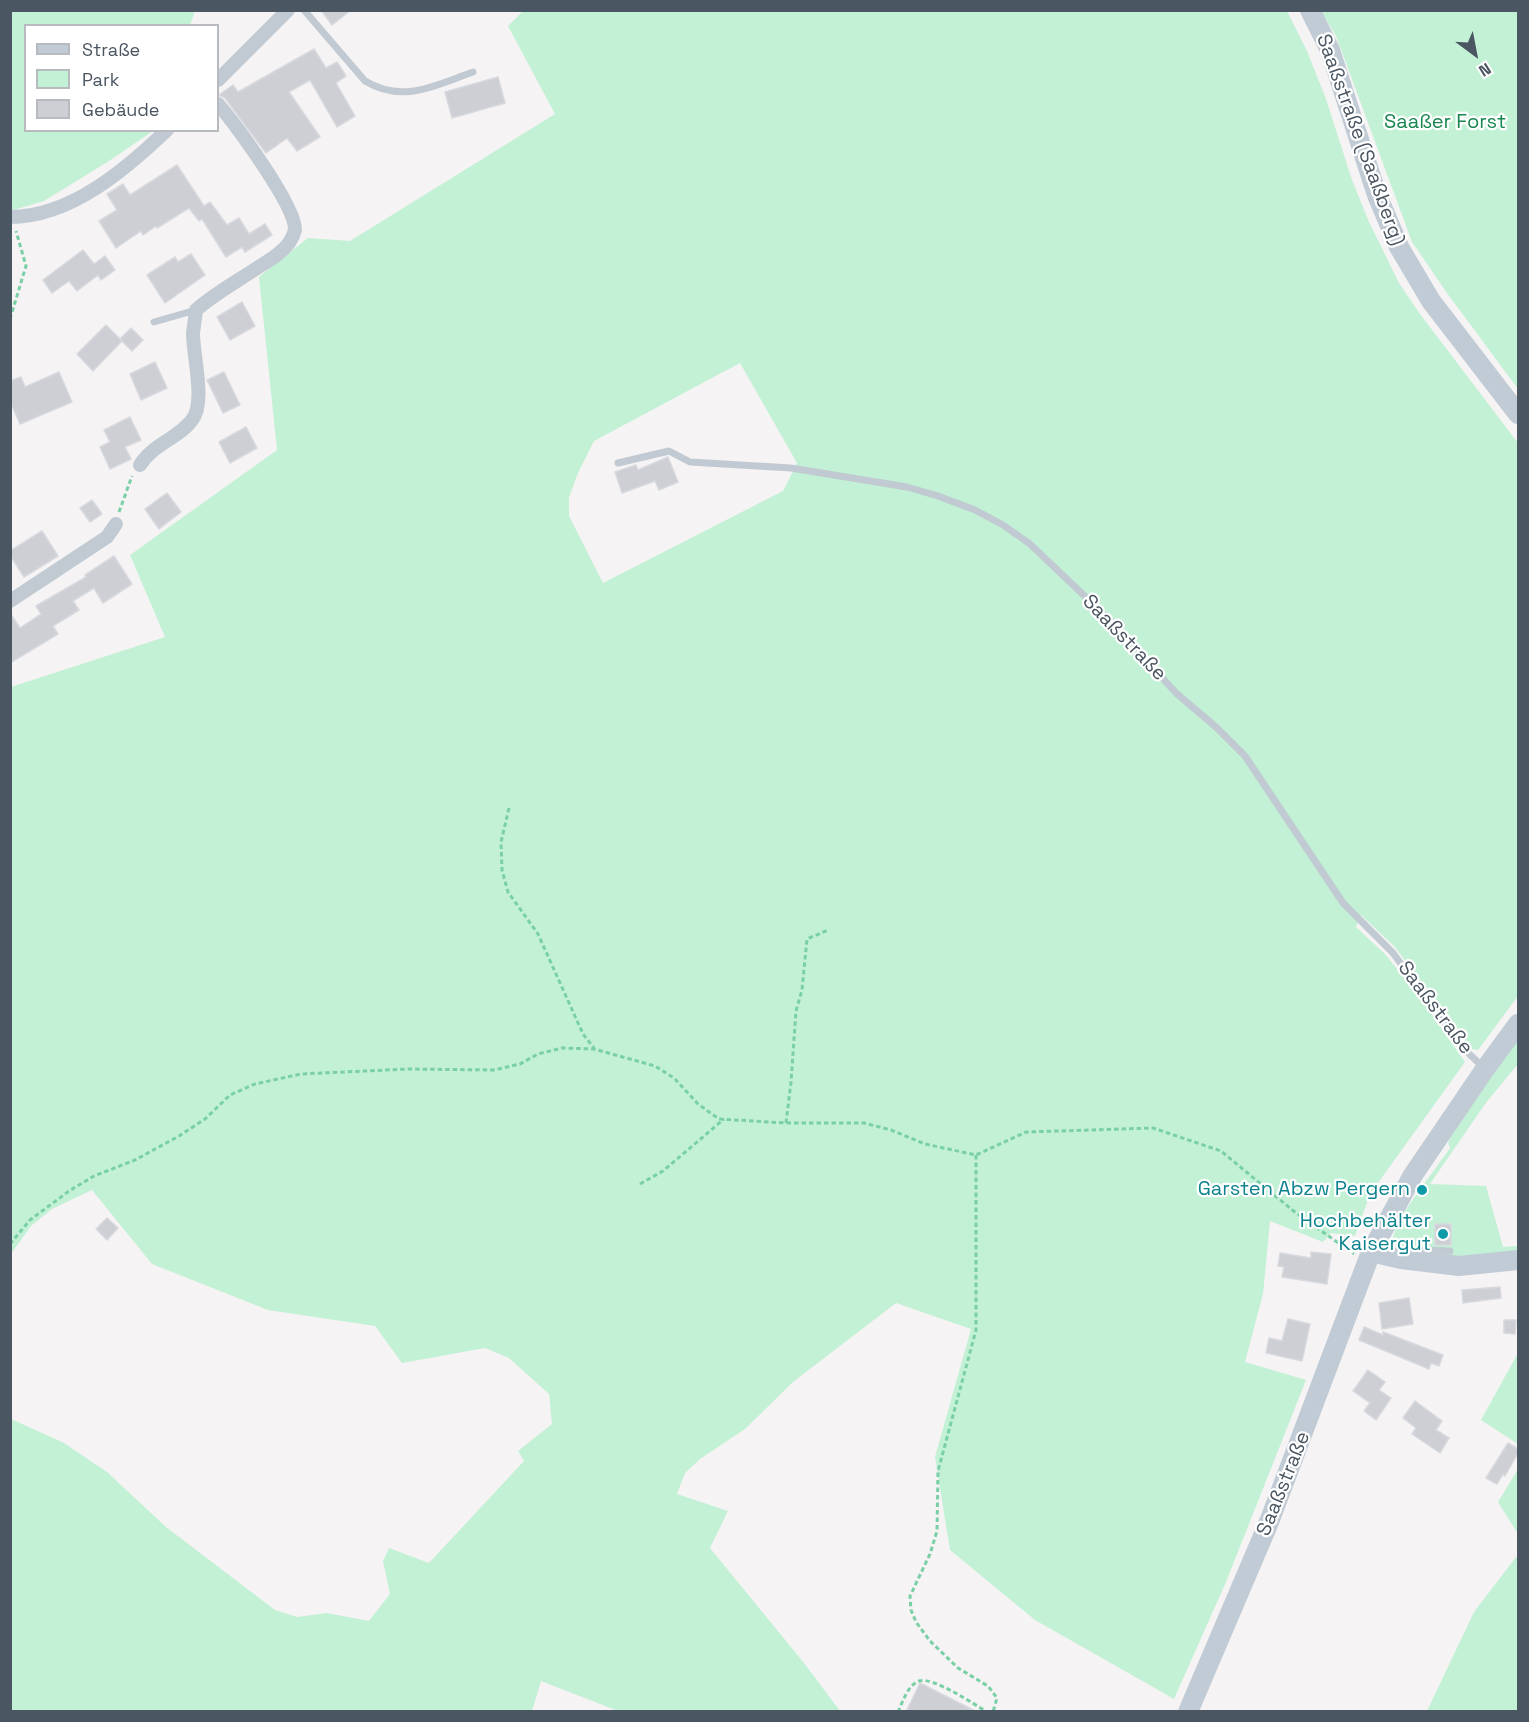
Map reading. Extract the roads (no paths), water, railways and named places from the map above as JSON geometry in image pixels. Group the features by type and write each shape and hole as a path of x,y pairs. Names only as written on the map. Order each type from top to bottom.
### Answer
{"street":[{"path":"219,79 288,10"},
{"name":"Saaßstraße (Saaßberg)","path":"1310,10 1329,50 1377,195 1399,247 1431,302 1518,414"},
{"path":"140,465 147,454 195,418 199,400 194,334 196,310 208,299 279,254 291,241 295,230 281,196 219,106"},
{"path":"12,218 63,206 121,170 165,132"},
{"path":"10,601 107,537 116,524"},
{"path":"1518,1024 1408,1183 1368,1258 1459,1266 1518,1260"},
{"name":"Saaßstraße","path":"1188,1712 1269,1522 1307,1426 1368,1258"}],"lane":[{"path":"304,10 365,81 378,89 408,93 473,72"},
{"path":"153,322 196,310"},
{"name":"Saaßstraße","path":"618,463 669,451 690,462 791,468 907,487 975,510 1021,538 1113,623 1176,693 1216,727 1245,756 1343,903 1393,953 1464,1049 1485,1069"},
{"path":"1401,1260 1414,1252 1424,1250 1450,1251"}],"place":[{"name":"Garsten Abzw Pergern","path":"1422,1190"},
{"name":"Hochbehälter Kaisergut","path":"1443,1234"}],"park label":[{"name":"Saaßer Forst","path":"1445,123"}]}
